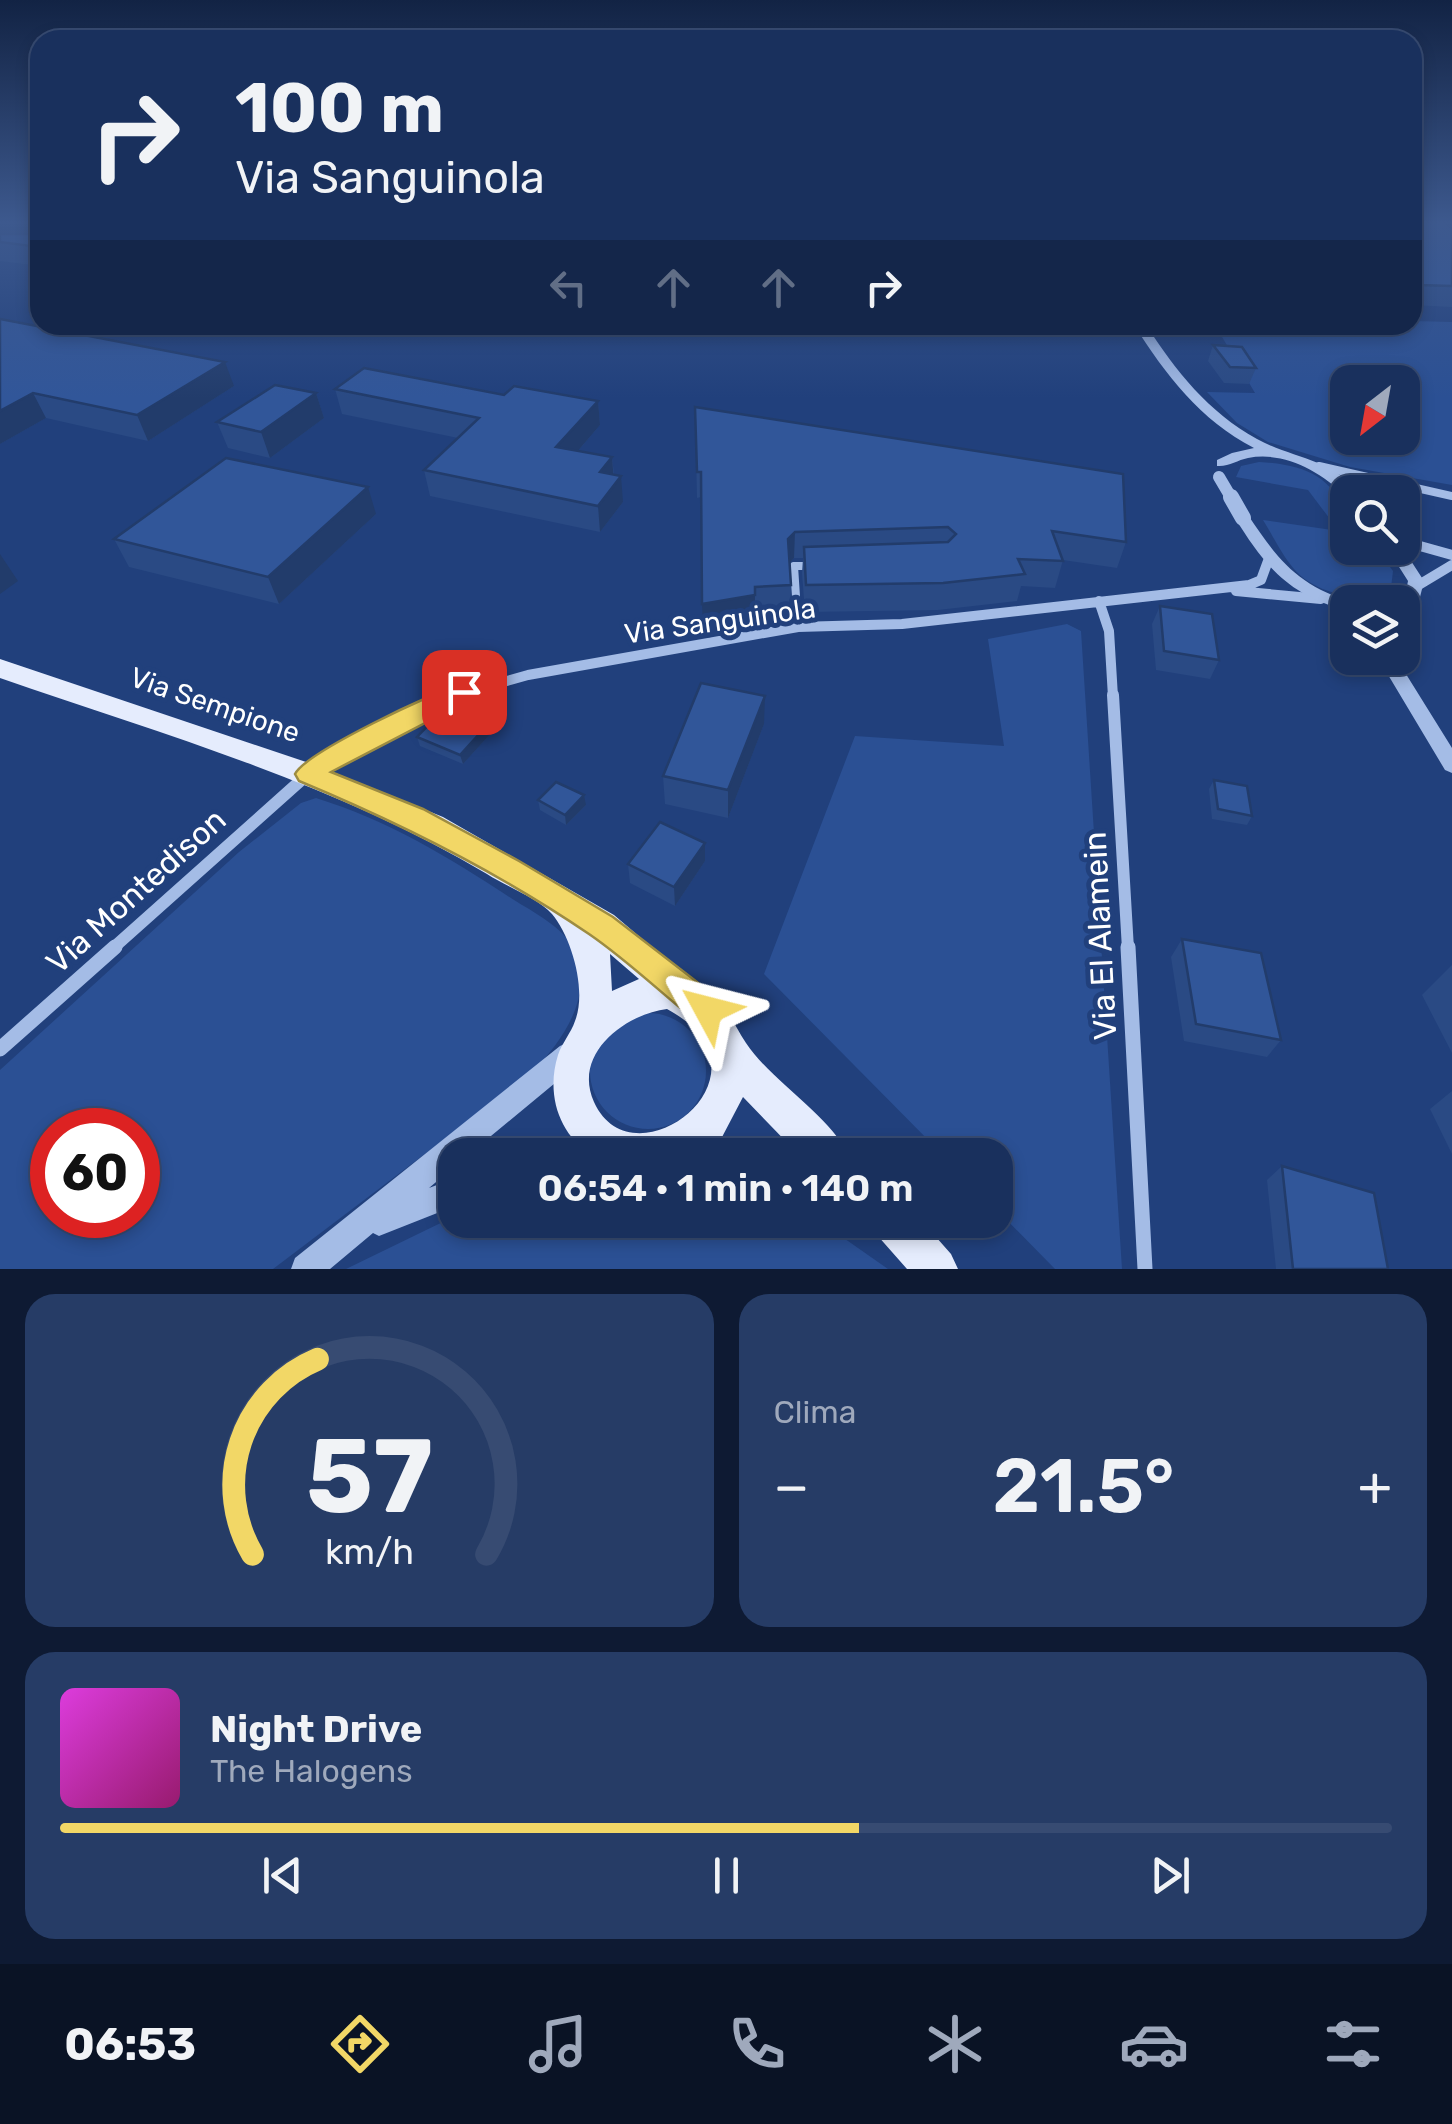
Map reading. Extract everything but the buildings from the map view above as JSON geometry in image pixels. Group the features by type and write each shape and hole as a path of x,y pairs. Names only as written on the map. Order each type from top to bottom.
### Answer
{"main road":[{"name":"Via Sempione","path":"0,668 308,774 432,826 628,944 687,997"},
{"name":"Via Sempione","path":"561,903 583,931 594,956 586,1035"},
{"path":"602,1138 583,1118 572,1082 586,1035 637,995 659,992 687,997 720,1023 733,1056 778,1109 810,1138"},
{"path":"691,1138 708,1122 729,1084 733,1056"}],"street":[{"path":"1147,335 1172,374 1214,422 1225,447 1221,470 1268,561 1293,583 1330,604"},
{"path":"1214,422 1276,454 1452,496"},
{"path":"1221,470 1242,454 1276,454"},
{"path":"1313,465 1332,475"},
{"path":"1420,493 1432,493"},
{"path":"1420,546 1452,555"},
{"name":"Via Sanguinola","path":"308,774 435,704 477,687 798,627 902,624 1220,589 1259,582 1268,561"},
{"path":"1418,585 1452,566"},
{"name":"Via Sanguinola","path":"1220,589 1324,600"},
{"path":"1324,600 1330,602"},
{"name":"Via El Alamein","path":"1100,601 1109,631 1118,749 1146,1269"},
{"path":"1400,675 1452,765"},
{"name":"Via Montedison","path":"0,1049 308,774"},
{"path":"306,1269 360,1229 586,1035"},
{"path":"360,1229 438,1199"}],"lane":[{"path":"798,627 794,566 812,566"}],"shaded area":[{"path":"1422,321 1452,322 1452,485 1420,479 1420,475 1350,467 1268,442 1237,423 1207,392 1255,393 1221,335 1422,335"},
{"path":"1259,462 1280,464 1314,474 1330,488 1330,519 1308,490 1236,477 1241,466"},
{"path":"1263,520 1330,530 1330,565 1389,565 1393,571 1391,585 1330,585 1330,591 1314,585 1285,558"},
{"path":"1067,624 1081,631 1122,1269 1055,1269 1013,1226 1013,1138 926,1138 764,974 855,736 1004,746 988,639"},
{"path":"316,798 419,842 538,915 568,940 579,965 581,983 565,1031 533,1072 446,1138 438,1138 438,1144 273,1269 0,1269 0,1070 239,852 301,803"},
{"path":"648,1013 670,1018 689,1030 701,1049 706,1071 701,1093 689,1112 670,1124 648,1129 626,1124 607,1112 595,1093 590,1071 595,1049 607,1030 626,1018"},
{"path":"438,1224 438,1238 844,1238 888,1269 346,1269"}],"route":[{"path":"464,692 341,752 308,774 432,826 508,870 628,944 687,997 708,1010"}]}
